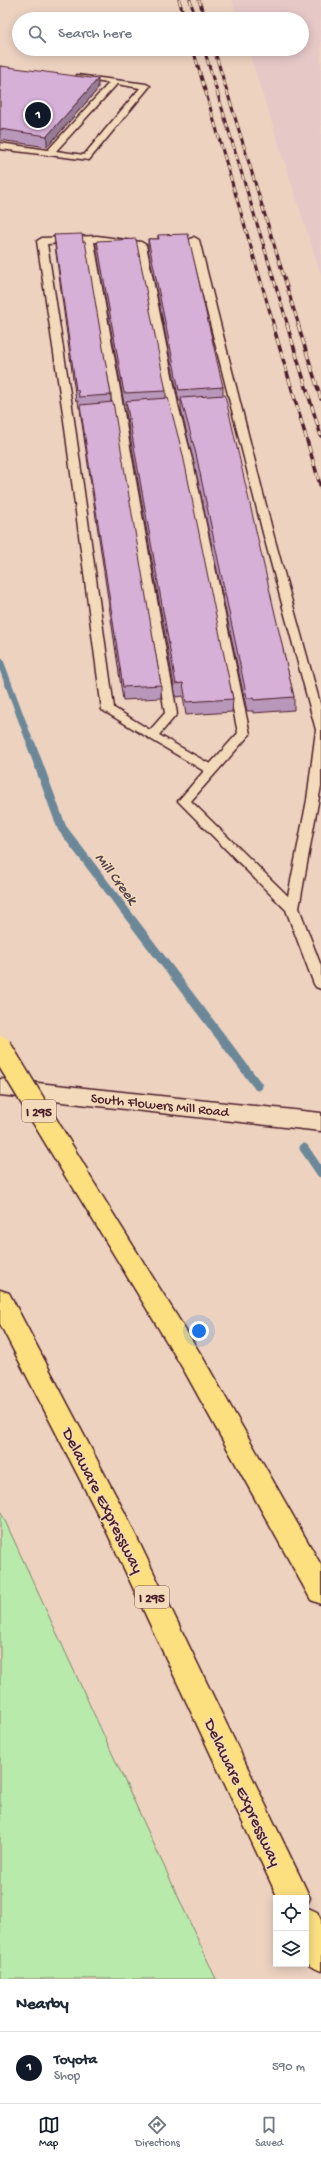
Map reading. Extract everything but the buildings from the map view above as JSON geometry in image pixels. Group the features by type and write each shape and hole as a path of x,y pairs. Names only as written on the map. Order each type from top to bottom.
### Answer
{"highway":[{"name":"I 295","path":"0,1047 194,1365 321,1592"},
{"name":"Delaware Expressway","path":"0,1300 34,1362 134,1560 293,1895"},
{"path":"309,1929 321,1955"}],"main road":[{"name":"South Flowers Mill Road","path":"0,1087 321,1122"}],"lane":[{"path":"0,146 86,158 146,86 69,76"},
{"path":"50,153 115,82"},
{"path":"89,239 123,409 171,714 151,736"},
{"path":"212,771 108,710 72,412 42,241 89,239 121,241 141,245 173,405 189,467 244,734 212,771 184,801 292,908 321,984"},
{"path":"194,240 231,402 321,730 313,800 292,908"},
{"path":"105,410 123,409"}],"shaded area":[{"path":"232,0 321,0 321,275 250,56 309,56 309,12 236,12"}],"green space":[{"path":"0,1510 216,1979 0,1979"}],"waterway":[{"name":"Mill Creek","path":"0,661 31,745"},
{"name":"Mill Creek","path":"31,744 62,828 258,1086"},
{"name":"Mill Creek","path":"304,1148 321,1173"}],"railway":[{"path":"179,0 183,12"},
{"path":"190,0 194,12"},
{"path":"199,0 203,12"},
{"path":"195,56 274,326"},
{"path":"206,56 288,326"},
{"path":"216,56 299,326"},
{"path":"273,325 321,488"},
{"path":"287,325 321,436"},
{"path":"298,325 321,399"}],"place":[{"name":"Toyota","path":"38,115"}]}
